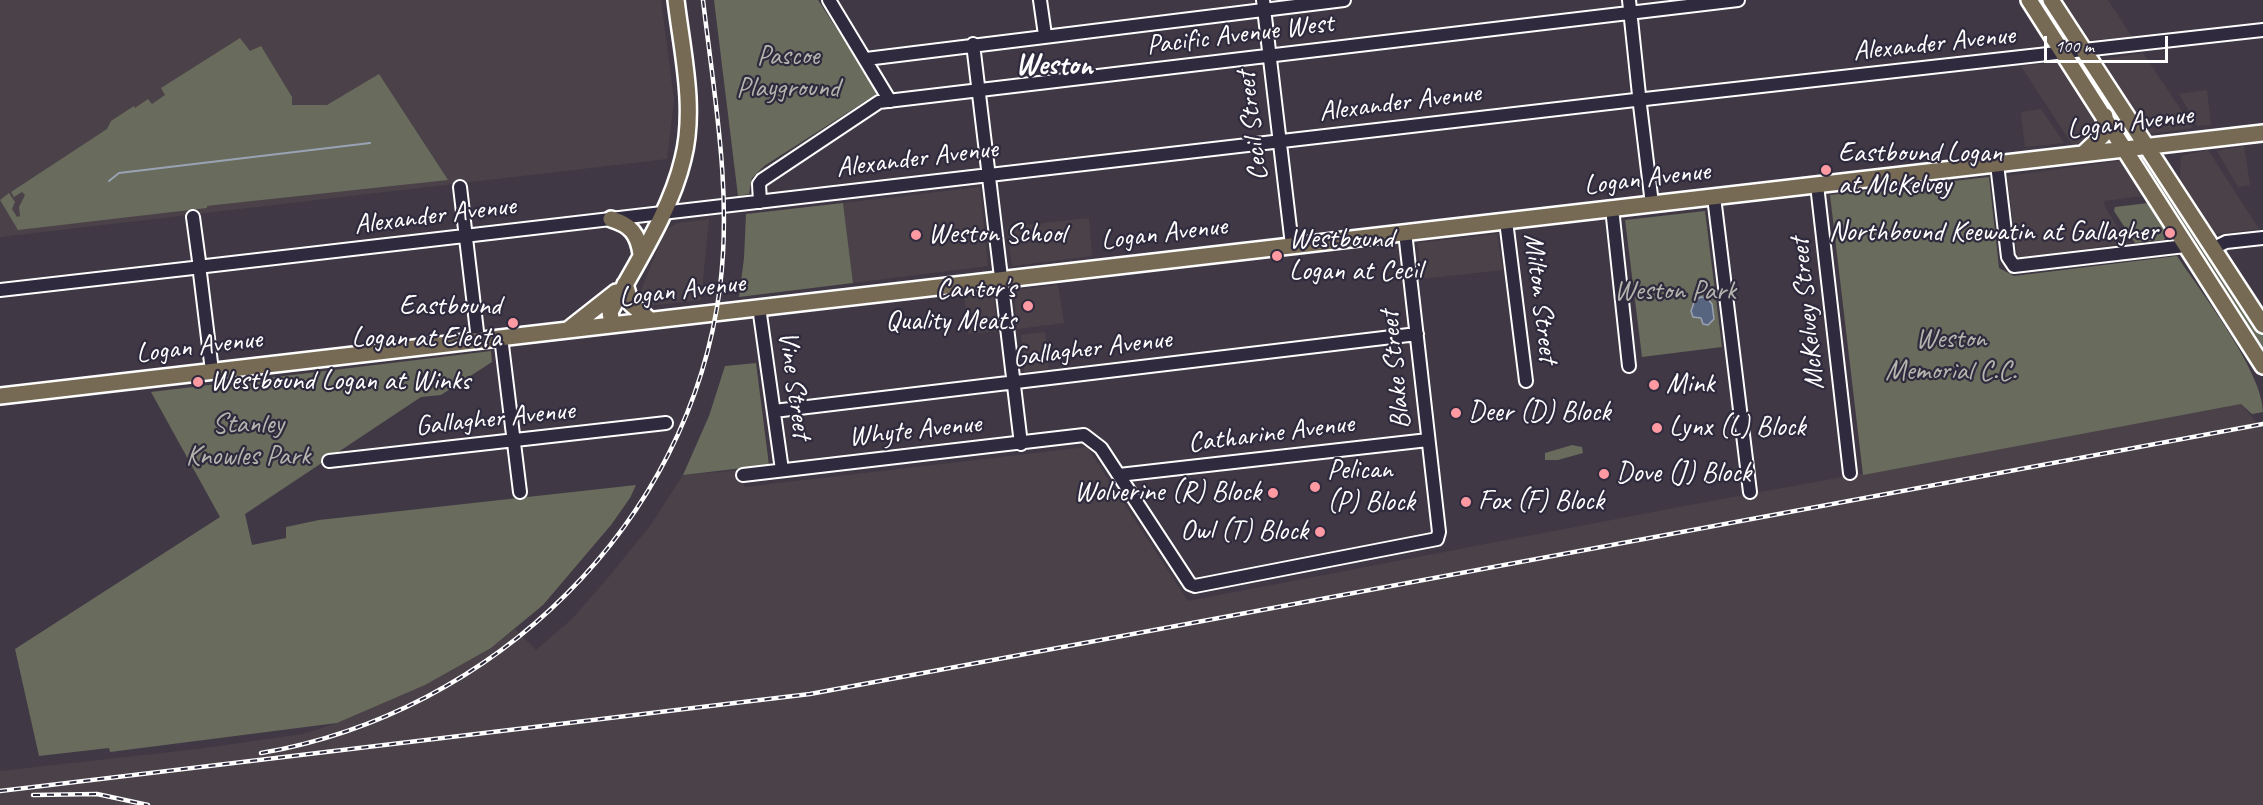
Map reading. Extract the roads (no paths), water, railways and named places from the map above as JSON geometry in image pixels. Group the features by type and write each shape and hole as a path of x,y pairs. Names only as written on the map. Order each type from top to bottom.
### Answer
{"main road":[{"path":"612,324 610,312 661,214 684,159 688,123 676,0"},
{"path":"2029,0 2066,54 2185,246 2263,366"},
{"path":"2051,0 2263,325"},
{"path":"2084,154 2103,135 2105,116"},
{"name":"Logan Avenue","path":"0,396 2263,133"},
{"path":"2168,180 2168,162 2185,142"},
{"path":"611,219 624,223 632,229 638,238 641,254"},
{"path":"625,284 632,304 650,320"},
{"path":"569,329 625,284"}],"street":[{"path":"829,0 890,101"},
{"path":"1040,0 1045,35"},
{"path":"866,59 1263,5 1344,0"},
{"name":"Pacific Avenue West","path":"760,202 759,184 762,180 879,102 1269,56 1629,6 1738,0"},
{"name":"Cecil Street","path":"1263,5 1292,245"},
{"path":"1629,6 1652,204"},
{"name":"Alexander Avenue","path":"0,290 466,238 1279,141 2263,30"},
{"path":"973,44 980,82 978,90 1022,444"},
{"path":"1997,164 2009,262 2014,266 2185,246"},
{"name":"McKelvey Street","path":"1817,185 1850,473"},
{"path":"460,187 478,340"},
{"path":"1714,196 1750,492"},
{"path":"1612,208 1629,366"},
{"path":"193,217 212,371"},
{"name":"Milton Street","path":"1506,220 1526,381"},
{"name":"Blake Street","path":"1119,475 1190,584 1203,586 1437,539 1439,532 1405,232"},
{"path":"2214,248 2226,242 2263,238 2263,247"},
{"name":"Vine Street","path":"759,307 782,470"},
{"name":"Gallagher Avenue","path":"774,411 1417,334"},
{"path":"501,337 520,492"},
{"name":"Gallagher Avenue","path":"329,461 514,442 666,423"},
{"name":"Whyte Avenue","path":"743,475 1084,435 1092,438 1119,475"},
{"name":"Catharine Avenue","path":"1119,475 1428,440"}],"water":[{"path":"1701,297 1707,298 1712,304 1714,319 1708,325 1703,324 1701,318 1693,317 1691,311 1695,300"}],"waterway":[{"path":"109,181 119,173 370,143"}],"railway":[{"path":"261,753 346,731 427,697 501,650 567,594 623,528 668,454 701,373 720,287 723,251 723,179 703,0"},
{"path":"0,791 810,694 2263,424"},
{"path":"33,795 97,794 148,805"}],"place":[{"name":"Eastbound Logan at McKelvey","path":"1826,170"},
{"name":"Northbound Keewatin at Gallagher","path":"2170,233"},
{"name":"Weston School","path":"916,235"},
{"name":"Westbound Logan at Cecil","path":"1277,256"},
{"name":"Cantor's Quality Meats","path":"1028,306"},
{"name":"Eastbound Logan at Electa","path":"513,323"},
{"name":"Westbound Logan at Winks","path":"198,382"},
{"name":"Mink","path":"1654,385"},
{"name":"Deer (D) Block","path":"1456,413"},
{"name":"Lynx (L) Block","path":"1657,428"},
{"name":"Dove (J) Block","path":"1604,474"},
{"name":"Pelican (P) Block","path":"1315,487"},
{"name":"Wolverine (R) Block","path":"1273,493"},
{"name":"Fox (F) Block","path":"1466,502"},
{"name":"Owl (T) Block","path":"1320,532"}],"district":[{"name":"Weston","path":"1054,66"}],"park label":[{"name":"Pascoe Playground","path":"788,73"},
{"name":"Weston Park","path":"1675,292"},
{"name":"Weston Memorial C.C.","path":"1951,356"},
{"name":"Stanley Knowles Park","path":"248,441"}]}
